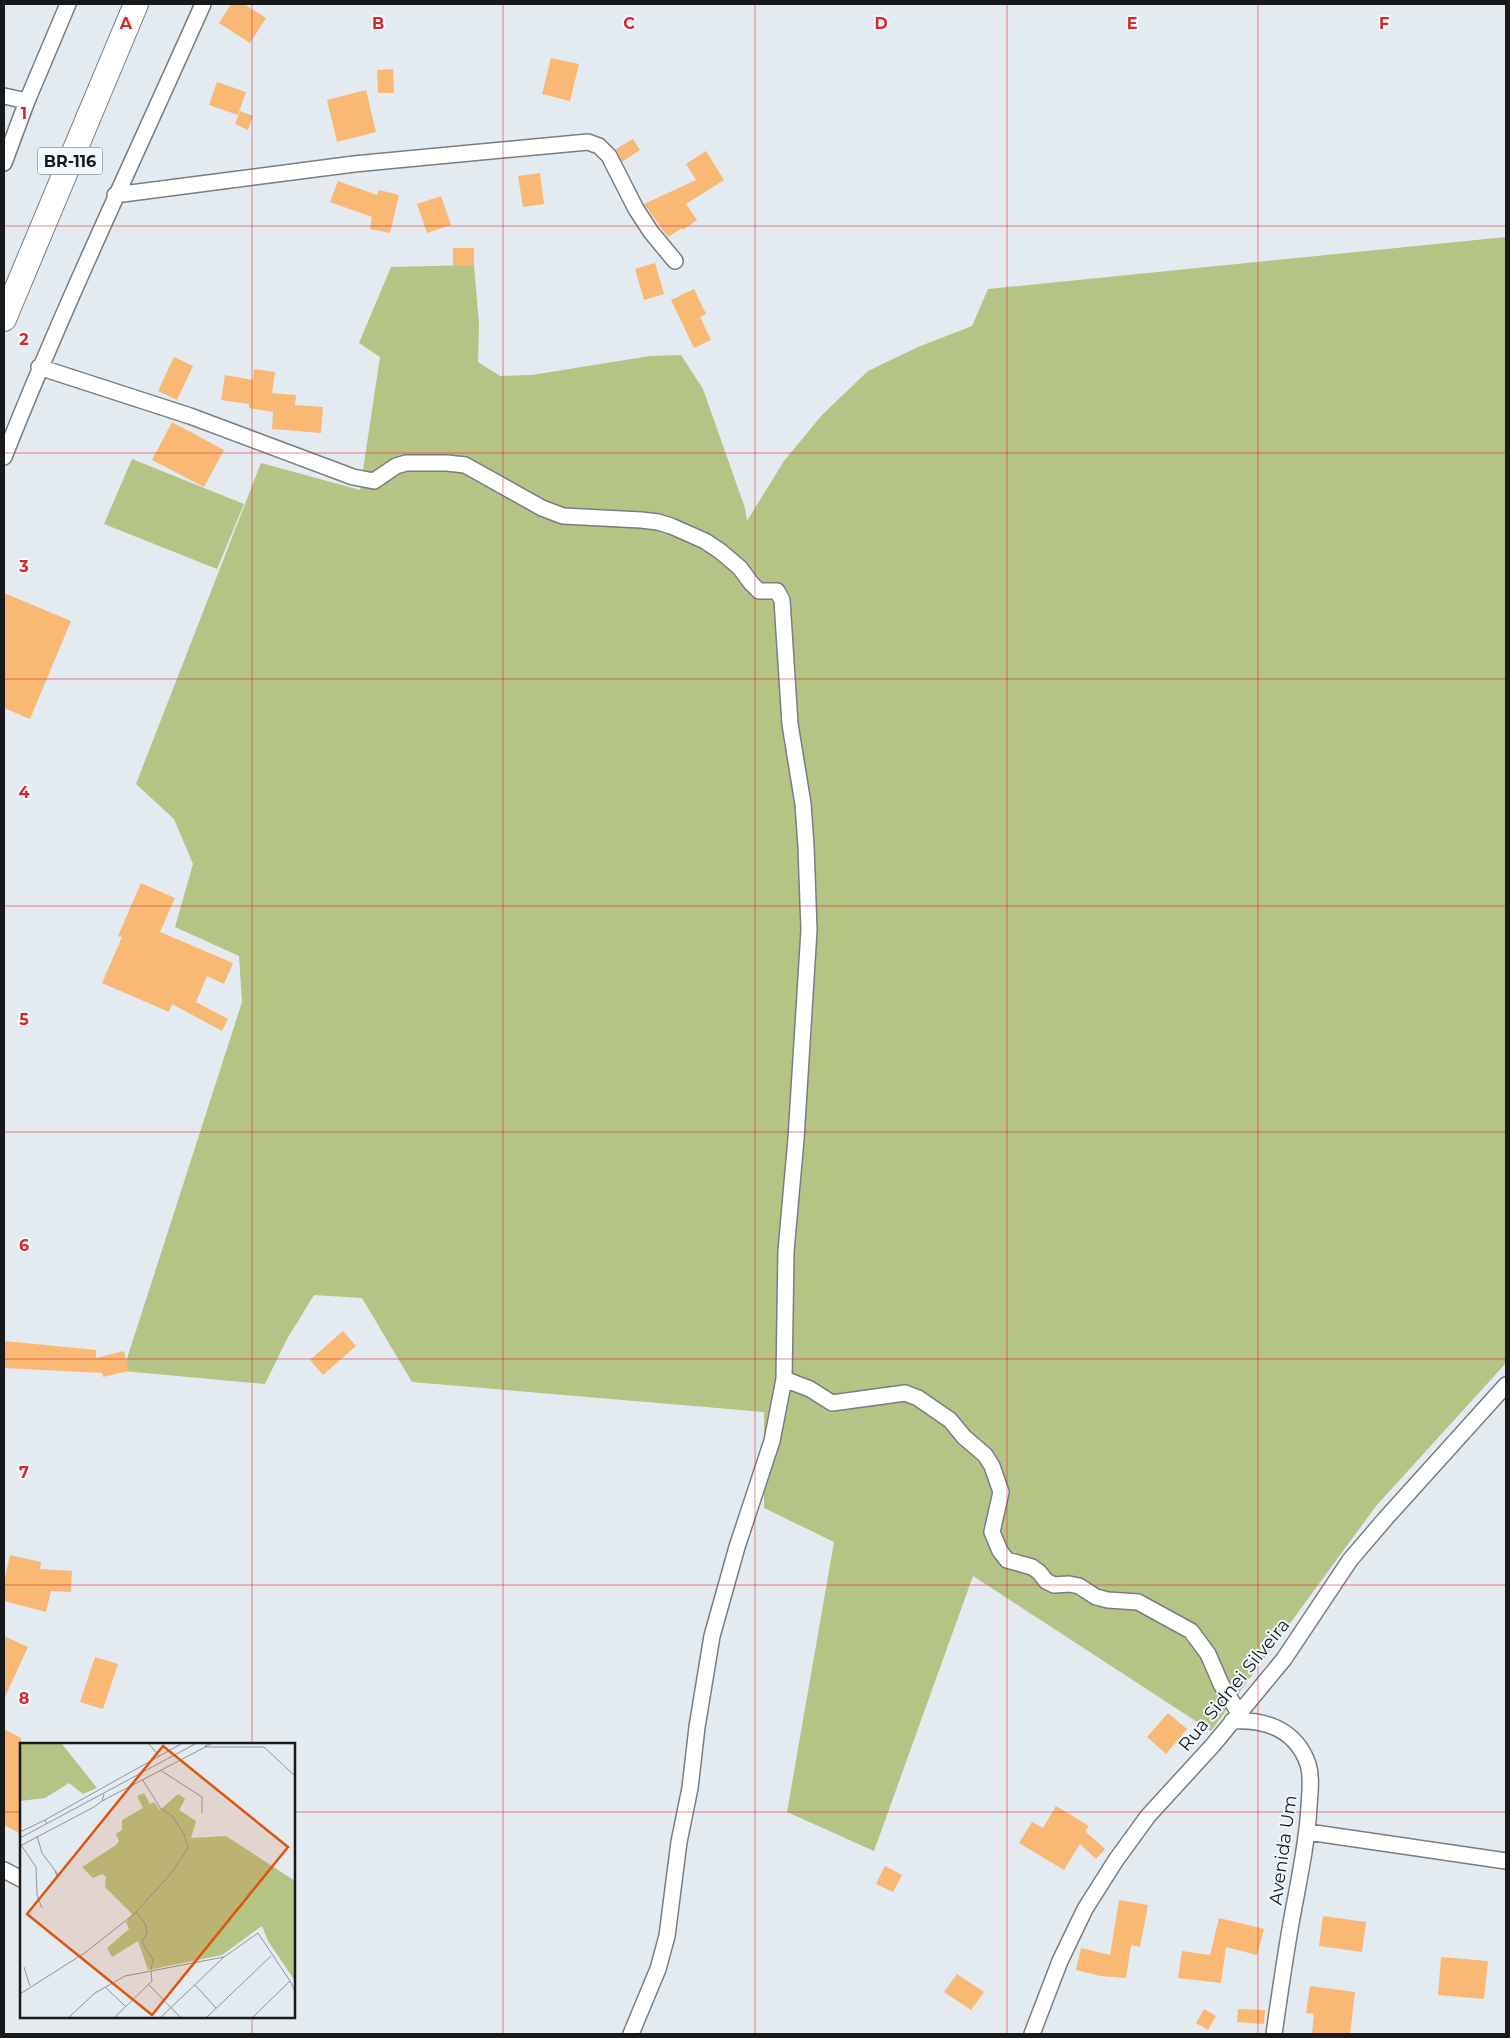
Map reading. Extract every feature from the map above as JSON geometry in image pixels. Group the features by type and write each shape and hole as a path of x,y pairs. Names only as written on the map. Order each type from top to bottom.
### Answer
{"highway":[{"name":"BR-116","path":"4,319 136,4"}],"street":[{"path":"4,164 27,101 68,4"},
{"path":"4,457 39,367 115,195 203,4"},
{"path":"4,96 27,101"},
{"path":"115,195 354,164 588,142 599,146 609,156 636,209 651,232 676,261"},
{"path":"39,367 190,416 353,477 374,481 396,466 406,463 465,465 542,508 563,516 650,521 671,526 705,541 720,551 740,568 750,584 760,591 773,590 779,593 783,616 790,724 803,812 809,930 796,1139 786,1250 784,1380 772,1441 737,1547 712,1636 697,1727 690,1788 679,1842 667,1936 658,1969 631,2034"},
{"path":"784,1380 810,1389 832,1403 905,1393 918,1398 941,1413 950,1420 964,1437 986,1455 992,1466 1000,1492 992,1532 994,1540 1004,1557 1007,1560 1035,1568 1046,1581 1054,1585 1068,1584 1079,1586 1096,1597 1108,1600 1138,1602 1191,1631 1208,1654 1236,1717"},
{"name":"Rua Sidnei Silveira","path":"1032,2034 1060,1961 1085,1909 1116,1860 1148,1816 1236,1717 1284,1659 1350,1560 1506,1385"},
{"name":"Avenida Um","path":"1236,1717 1275,1726 1294,1740 1303,1752 1309,1766 1311,1784 1308,1832 1290,1929 1274,2034"},
{"path":"1308,1832 1506,1861"},
{"path":"4,1870 20,1878"}],"green space":[{"path":"1506,237 1506,1363 1376,1506 1211,1731 973,1576 874,1851 787,1812 834,1542 764,1508 764,1412 412,1382 362,1298 314,1295 287,1339 265,1384 123,1371 242,1002 239,956 175,927 193,864 174,819 136,784 261,463 360,490 380,357 359,343 391,267 474,265 479,324 478,362 500,376 532,375 650,356 681,355 703,389 745,508 747,521 784,461 822,415 868,371 918,347 972,326 988,289"},
{"path":"132,459 244,504 217,569 104,524"}],"building":[{"path":"231,4 244,4 266,18 250,43 219,23"},
{"path":"551,58 579,64 570,101 542,94"},
{"path":"393,69 394,93 378,93 377,70"},
{"path":"217,82 246,92 238,115 209,105"},
{"path":"366,90 376,132 337,142 327,100"},
{"path":"240,111 253,116 248,130 235,124"},
{"path":"633,139 640,150 622,162 616,149"},
{"path":"706,151 724,180 686,204 697,220 683,230 682,228 668,237 644,204 696,180 686,164"},
{"path":"540,173 544,204 523,207 518,176"},
{"path":"338,181 377,195 379,190 399,195 390,233 370,229 372,217 330,202"},
{"path":"441,196 451,225 427,233 417,204"},
{"path":"453,248 474,248 474,265 453,266"},
{"path":"655,263 664,294 644,300 635,269"},
{"path":"694,289 706,314 700,317 711,340 694,348 671,300"},
{"path":"174,357 193,366 177,400 158,391"},
{"path":"254,369 275,372 272,393 296,395 295,405 323,407 321,433 272,429 273,412 249,408 249,404 221,400 225,375 253,380"},
{"path":"172,422 224,450 204,487 152,460"},
{"path":"4,593 71,621 30,719 4,708"},
{"path":"141,883 175,898 160,932 233,963 224,984 207,976 196,1002 228,1019 222,1031 172,1004 169,1012 102,983 122,937 118,936"},
{"path":"343,1331 356,1346 323,1375 310,1360"},
{"path":"4,1341 96,1350 96,1358 124,1351 129,1371 103,1377 102,1373 4,1368"},
{"path":"10,1555 41,1562 40,1569 72,1571 71,1592 51,1591 46,1612 4,1601 4,1582"},
{"path":"4,1636 28,1647 4,1699"},
{"path":"95,1657 118,1664 103,1709 80,1702"},
{"path":"1168,1713 1187,1729 1166,1754 1147,1737"},
{"path":"4,1729 21,1738 20,1833 4,1825"},
{"path":"1056,1806 1089,1826 1085,1831 1105,1849 1096,1859 1080,1844 1064,1870 1019,1843 1032,1822 1043,1828"},
{"path":"885,1866 902,1875 893,1892 876,1884"},
{"path":"1119,1900 1148,1905 1140,1947 1131,1945 1126,1978 1100,1976 1076,1970 1081,1948 1110,1955"},
{"path":"1323,1916 1366,1922 1362,1952 1319,1946"},
{"path":"1219,1918 1264,1929 1257,1955 1226,1947 1221,1983 1178,1978 1182,1951 1210,1955"},
{"path":"1441,1957 1488,1961 1484,1999 1438,1995"},
{"path":"957,1974 984,1992 971,2010 944,1992"},
{"path":"1310,1986 1355,1992 1350,2034 1312,2034 1314,2014 1306,2013"},
{"path":"1204,2009 1216,2016 1208,2030 1196,2023"},
{"path":"1238,2009 1265,2010 1264,2024 1237,2022"}]}
